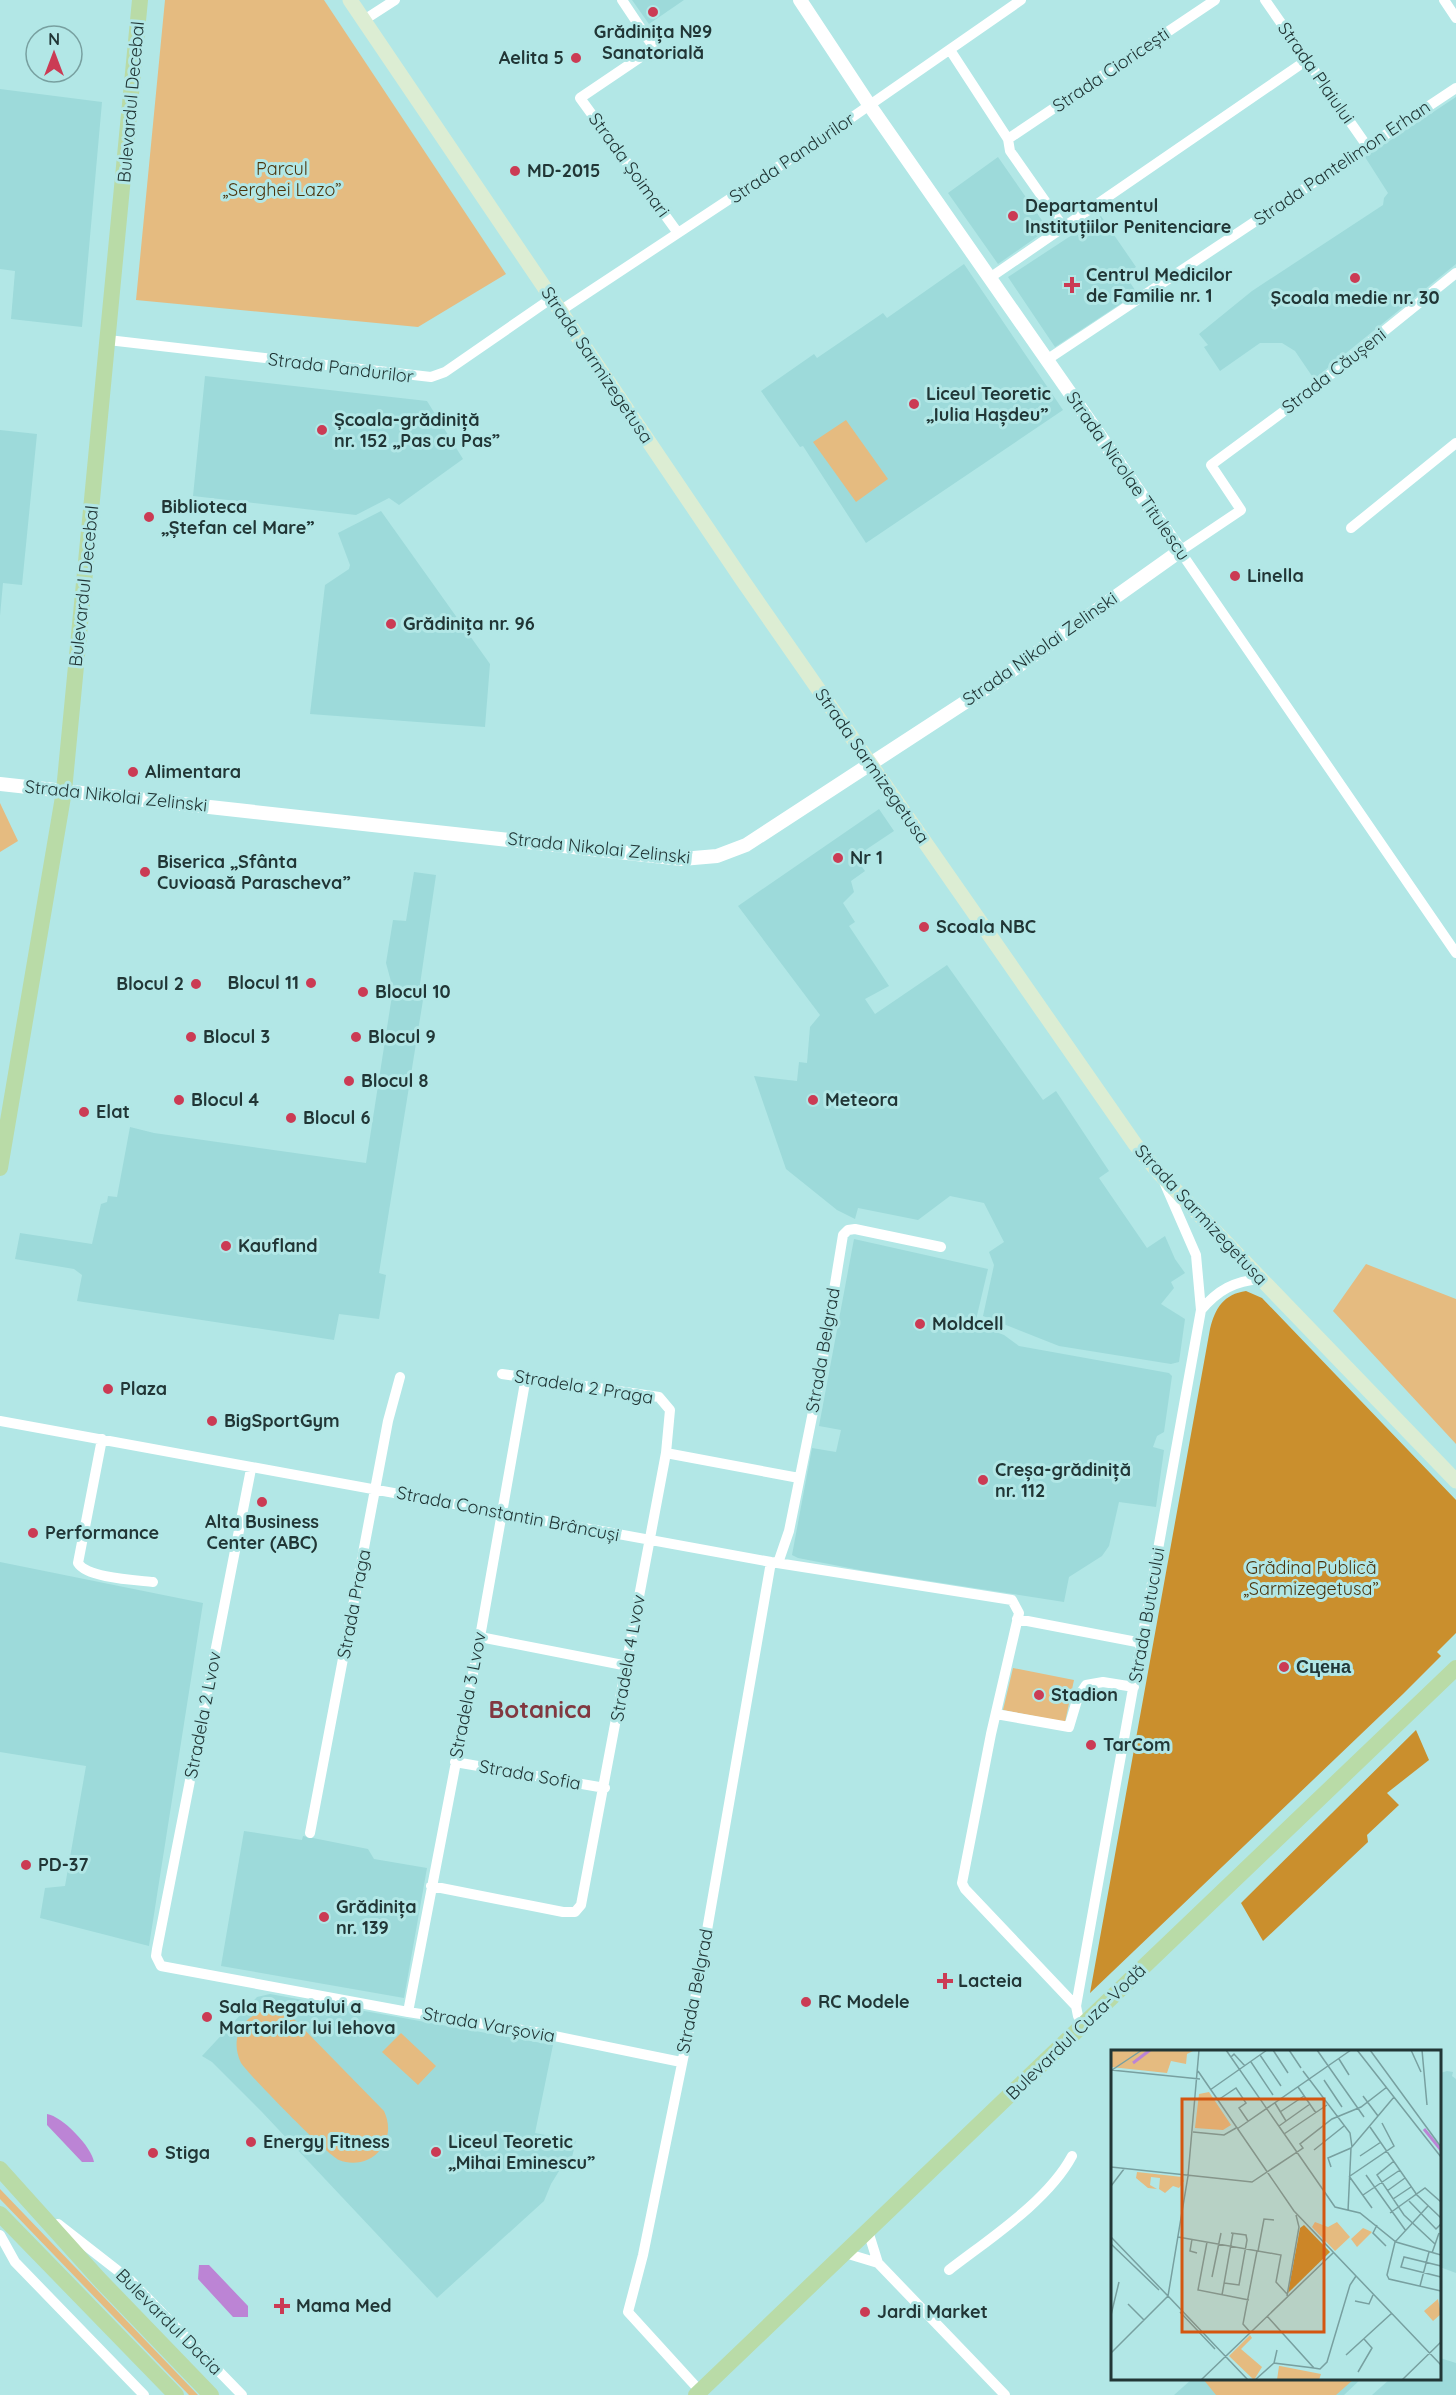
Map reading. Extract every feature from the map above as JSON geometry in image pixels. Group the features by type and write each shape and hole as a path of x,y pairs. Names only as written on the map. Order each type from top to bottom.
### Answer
{"main road":[{"name":"Bulevardul Decebal","path":"0,1168 64,791 140,0"},
{"name":"Strada Sarmizegetusa","path":"350,0 743,581 1122,1125 1159,1173 1456,1481"},
{"name":"Bulevardul Cuza-Vodă","path":"698,2393 1456,1668"},
{"name":"Bulevardul Dacia","path":"0,2169 99,2279 211,2395"},
{"path":"0,2214 176,2395"}],"street":[{"path":"364,20 395,0"},
{"name":"Strada Șoimari","path":"622,0 654,48 580,98 678,233"},
{"name":"Strada Nicolae Titulescu","path":"800,0 870,106 1048,359 1456,953"},
{"name":"Strada Pandurilor","path":"560,311 870,106 1021,0"},
{"name":"Strada Cioricești","path":"1008,139 1215,0"},
{"name":"Strada Plaiului","path":"1265,0 1367,146"},
{"path":"1444,0 1456,18"},
{"path":"950,50 1008,139 1010,151 1064,228"},
{"path":"991,277 1307,60"},
{"name":"Strada Pantelimon Erhan","path":"1048,359 1456,88"},
{"name":"Strada Căușeni","path":"1180,551 1241,510 1211,465 1295,403 1456,273"},
{"name":"Strada Pandurilor","path":"108,340 431,377 445,372 552,298"},
{"path":"1351,528 1456,443"},
{"name":"Strada Nikolai Zelinski","path":"0,784 693,858 717,856 746,845 993,684 1180,551"},
{"name":"Strada Butucului","path":"1076,2006 1201,1310 1196,1255 1185,1226 1159,1173"},
{"name":"Strada Belgrad","path":"698,2393 628,2312 643,2254 681,2062 775,1563 789,1531 845,1232 855,1229 941,1246"},
{"path":"1201,1310 1212,1297 1227,1286 1243,1280 1261,1279"},
{"name":"Stradela 2 Praga","path":"502,1374 659,1397 666,1402"},
{"name":"Strada Praga","path":"310,1833 388,1421 400,1377"},
{"name":"Stradela 3 Lvov","path":"408,2012 480,1637 526,1377"},
{"name":"Stradela 4 Lvov","path":"431,1886 563,1912 575,1912 583,1898 666,1453 670,1410 666,1402"},
{"name":"Strada Constantin Brâncuși","path":"0,1421 102,1438 251,1469 376,1489 775,1563 1006,1599 1016,1604 1017,1619"},
{"path":"102,1438 78,1563 85,1570 97,1574 153,1582"},
{"path":"666,1453 799,1478"},
{"name":"Stradela 2 Lvov","path":"157,1960 157,1949 251,1469"},
{"path":"1084,2024 1078,2016 1076,2006 964,1889 962,1883 1017,1619 1142,1643"},
{"path":"480,1637 628,1666"},
{"path":"996,1713 1070,1727 1078,1697 1086,1685 1103,1682 1134,1687"},
{"name":"Strada Sofia","path":"455,1762 604,1788"},
{"name":"Strada Varșovia","path":"157,1960 168,1969 535,2032 681,2062"},
{"path":"949,2270 1038,2197 1063,2171 1072,2156"},
{"name":"Bulevardul Dacia","path":"37,2208 131,2281 242,2395"},
{"path":"868,2230 878,2263 1005,2395"},
{"path":"0,2235 15,2262 144,2395"},
{"path":"845,2253 878,2263"}],"shaded area":[{"name":"Grădinița №9 Sanatorială","path":"632,0 684,0 649,24"},
{"path":"0,89 102,102 82,327 11,319 15,271 0,269"},
{"name":"Şcoala medie nr. 30","path":"1456,97 1456,264 1314,379 1295,351 1282,343 1260,343 1220,371 1204,347 1208,345 1199,334 1252,291 1383,205 1388,193 1365,157"},
{"path":"998,157 1048,229 998,264 948,193"},
{"name":"Centrul Medicilor de Familie nr. 1","path":"1101,216 1136,267 1125,275 1137,293 1055,347 1008,277"},
{"name":"Liceul Teoretic „Iulia Hașdeu”","path":"964,264 1063,410 866,543 803,446 800,447 761,391 814,354 817,358 883,313 887,318"},
{"name":"Școala-grădiniță nr. 152 „Pas cu Pas”","path":"205,376 427,401 463,459 399,505 389,498 356,515 193,496"},
{"path":"0,430 37,434 22,585 3,583 0,616"},
{"name":"Grădinița nr. 96","path":"381,511 490,664 485,727 310,714 325,585 349,569 350,565 338,533"},
{"path":"879,809 894,831 855,857 865,871 851,881 854,892 843,903 855,922 849,926 889,986 865,999 875,1014 947,965 1043,1100 1056,1091 1109,1171 1099,1178 1147,1248 1165,1236 1175,1259 1185,1273 1171,1282 1174,1288 1161,1304 1185,1319 1179,1362 1171,1364 1059,1346 983,1316 994,1265 989,1252 1004,1242 984,1203 950,1196 918,1220 858,1208 855,1219 837,1210 786,1169 754,1076 797,1081 799,1062 807,1063 810,1027 820,1015 738,906"},
{"path":"414,872 436,875 418,998 423,1000 379,1273 386,1275 379,1319 339,1314 334,1340 77,1301 82,1275 74,1269 15,1259 20,1233 92,1244 101,1204 107,1202 108,1196 117,1197 130,1127 154,1133 366,1163 393,989 386,963 393,920 406,921"},
{"path":"854,1239 988,1269 975,1324 1004,1335 1019,1346 1169,1373 1172,1376 1164,1432 1157,1436 1153,1447 1164,1450 1156,1507 1119,1502 1109,1546 1102,1556 1069,1577 1064,1602 865,1571 792,1555 812,1448 836,1452 841,1430 819,1426"},
{"path":"0,1562 203,1603 149,1946 40,1918 45,1888 65,1886 86,1766 0,1752"},
{"name":"Grădinița nr. 139","path":"244,1831 302,1840 303,1836 368,1849 374,1859 427,1868 404,1998 221,1966"},
{"name":"Liceul Teoretic „Mihai Eminescu”","path":"270,1994 553,2045 535,2133 576,2141 570,2165 564,2163 544,2201 437,2298 261,2111 212,2062 202,2056 257,1997"},
{"path":"1453,2072 1452,2076 1456,2079 1456,2273 1441,2267 1441,2073"},
{"path":"47,2114 60,2120 75,2133 88,2148 94,2162 82,2162 47,2125"},
{"path":"199,2265 209,2265 248,2306 248,2317 233,2317 198,2279"},
{"path":"1441,2358 1456,2363 1456,2395 1372,2395 1389,2380 1441,2380"},
{"path":"1191,2380 1360,2380 1344,2395 1174,2395"}],"green space":[{"name":"Parcul „Serghei Lazo”","path":"165,0 324,0 506,274 418,327 136,300"},
{"path":"846,420 888,479 856,502 813,442"},
{"path":"0,803 18,841 0,852"},
{"path":"1366,1264 1456,1299 1456,1444 1333,1311"},
{"name":"Grădina Publică „Sarmizegetusa”","path":"1246,1291 1262,1298 1456,1500 1456,1633 1437,1652 1441,1656 1403,1694 1090,1993 1210,1329 1222,1303 1232,1295"},
{"name":"Stadion","path":"1013,1668 1074,1680 1065,1722 1003,1710"},
{"path":"1416,1730 1429,1760 1387,1793 1399,1805 1367,1835 1368,1842 1263,1941 1241,1903"},
{"path":"264,2011 283,2012 295,2020 384,2111 388,2126 387,2136 376,2154 361,2162 350,2163 339,2160 289,2115 241,2063 237,2046 239,2031 249,2019"},
{"path":"401,2033 436,2066 418,2085 382,2052"},
{"path":"0,2189 198,2395 189,2395 0,2199"},
{"path":"1204,2380 1353,2380 1336,2395 1216,2395"}],"place":[{"name":"Grădinița №9 Sanatorială","path":"653,12"},
{"name":"Aelita 5","path":"576,58"},
{"name":"MD-2015","path":"515,171"},
{"name":"Departamentul Instituțiilor Penitenciare","path":"1013,216"},
{"name":"Şcoala medie nr. 30","path":"1355,278"},
{"name":"Centrul Medicilor de Familie nr. 1","path":"1072,285"},
{"name":"Liceul Teoretic „Iulia Hașdeu”","path":"914,404"},
{"name":"Școala-grădiniță nr. 152 „Pas cu Pas”","path":"322,430"},
{"name":"Biblioteca „Ștefan cel Mare”","path":"149,517"},
{"name":"Linella","path":"1235,576"},
{"name":"Grădinița nr. 96","path":"391,624"},
{"name":"Alimentara","path":"133,772"},
{"name":"Nr 1","path":"838,858"},
{"name":"Biserica „Sfânta Cuvioasă Parascheva”","path":"145,872"},
{"name":"Scoala NBC","path":"924,927"},
{"name":"Blocul 11","path":"311,983"},
{"name":"Blocul 2","path":"196,984"},
{"name":"Blocul 10","path":"363,992"},
{"name":"Blocul 3","path":"191,1037"},
{"name":"Blocul 9","path":"356,1037"},
{"name":"Blocul 8","path":"349,1081"},
{"name":"Blocul 4","path":"179,1100"},
{"name":"Meteora","path":"813,1100"},
{"name":"Elat","path":"84,1112"},
{"name":"Blocul 6","path":"291,1118"},
{"name":"Kaufland","path":"226,1246"},
{"name":"Moldcell","path":"920,1324"},
{"name":"Plaza","path":"108,1389"},
{"name":"BigSportGym","path":"212,1421"},
{"name":"Creșa-grădiniță nr. 112","path":"983,1480"},
{"name":"Alta Business Center (ABC)","path":"262,1502"},
{"name":"Performance","path":"33,1533"},
{"name":"Сцена","path":"1284,1667"},
{"name":"Stadion","path":"1039,1695"},
{"name":"TarCom","path":"1091,1745"},
{"name":"PD-37","path":"26,1865"},
{"name":"Grădinița nr. 139","path":"324,1917"},
{"name":"Lacteia","path":"945,1981"},
{"name":"RC Modele","path":"806,2002"},
{"name":"Sala Regatului a Martorilor lui Iehova","path":"207,2017"},
{"name":"Energy Fitness","path":"251,2142"},
{"name":"Liceul Teoretic „Mihai Eminescu”","path":"436,2152"},
{"name":"Stiga","path":"153,2153"},
{"name":"Mama Med","path":"282,2306"},
{"name":"Jardi Market","path":"865,2312"}],"district":[{"name":"Botanica","path":"540,1710"}]}
